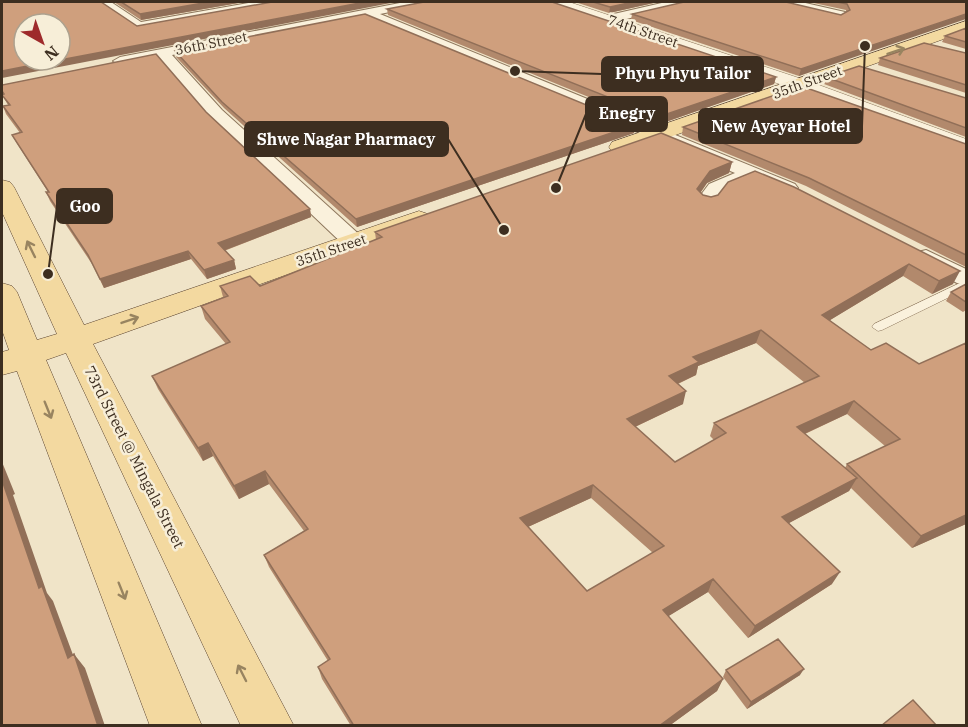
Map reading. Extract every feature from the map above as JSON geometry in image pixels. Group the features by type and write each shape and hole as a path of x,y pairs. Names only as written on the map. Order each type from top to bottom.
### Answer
{"main road":[{"name":"35th Street","path":"791,81 854,65 966,12"},
{"name":"35th Street","path":"598,148 921,34 945,41 966,26"},
{"name":"73rd Street @ Mingala Street","path":"2,187 70,330 268,726"},
{"name":"35th Street","path":"12,349 437,204"},
{"path":"2,292 12,349 176,726"}],"street":[{"path":"104,2 139,26 272,2"},
{"name":"36th Street","path":"105,64 421,2"},
{"name":"74th Street","path":"557,2 791,81 966,146"},
{"path":"610,20 679,2"},
{"path":"735,2 742,2"},
{"path":"788,2 840,15"},
{"path":"177,6 193,16"},
{"path":"300,11 319,21"},
{"path":"365,12 809,198"},
{"path":"162,53 216,114 348,235"},
{"path":"854,65 884,75"},
{"path":"708,200 716,188 752,173"},
{"path":"912,250 966,278"}],"lane":[{"path":"878,327 966,285"}],"building":[{"path":"2,2 101,2 137,26 272,2 365,2 72,58 72,12 12,12 12,69 2,71"},
{"path":"121,2 209,2 140,14"},
{"path":"424,2 552,2 776,77 658,117 387,9"},
{"path":"593,2 633,2 610,7"},
{"path":"684,2 786,2 841,15 850,10 847,4 837,2 966,2 966,14 801,69 632,14"},
{"path":"365,14 635,125 356,219 222,102 175,51"},
{"path":"966,28 966,42 945,36"},
{"path":"924,43 966,53 966,85 880,58"},
{"path":"156,54 206,112 310,209 218,243 234,260 204,270 188,251 100,279 88,255 12,135 22,132 3,106 10,105 2,95 4,94 2,85"},
{"path":"859,66 966,98 966,128 826,77"},
{"path":"801,86 966,144 966,255 809,178 683,127"},
{"path":"661,133 732,162 710,171 697,189 703,195 711,197 718,195 728,182 755,171 794,187 960,271 939,281 909,264 822,315 871,350 886,343 919,364 966,343 966,515 921,536 847,464 900,439 854,401 797,427 857,478 782,517 840,572 755,626 713,579 663,610 723,679 659,726 354,726 318,667 330,659 264,555 308,529 265,471 234,486 208,443 198,448 152,376 230,342 201,306 228,296 220,286 250,276 260,286 382,237 375,232","holes":["761,330 819,376 714,423 726,433 675,462 627,419 686,391 669,376 699,362 693,357","593,485 664,546 587,591 520,518"]},
{"path":"966,284 966,302 951,292"},
{"path":"2,480 39,588 42,586 68,658 74,654 98,726 2,726"},
{"path":"778,639 804,669 751,702 726,670"},
{"path":"913,700 937,726 881,726"}],"place":[{"name":"New Ayeyar Hotel","path":"865,46"},
{"name":"Phyu Phyu Tailor","path":"515,71"},
{"name":"Enegry","path":"556,188"},
{"name":"Shwe Nagar Pharmacy","path":"504,230"},
{"name":"Goo","path":"48,274"}]}
